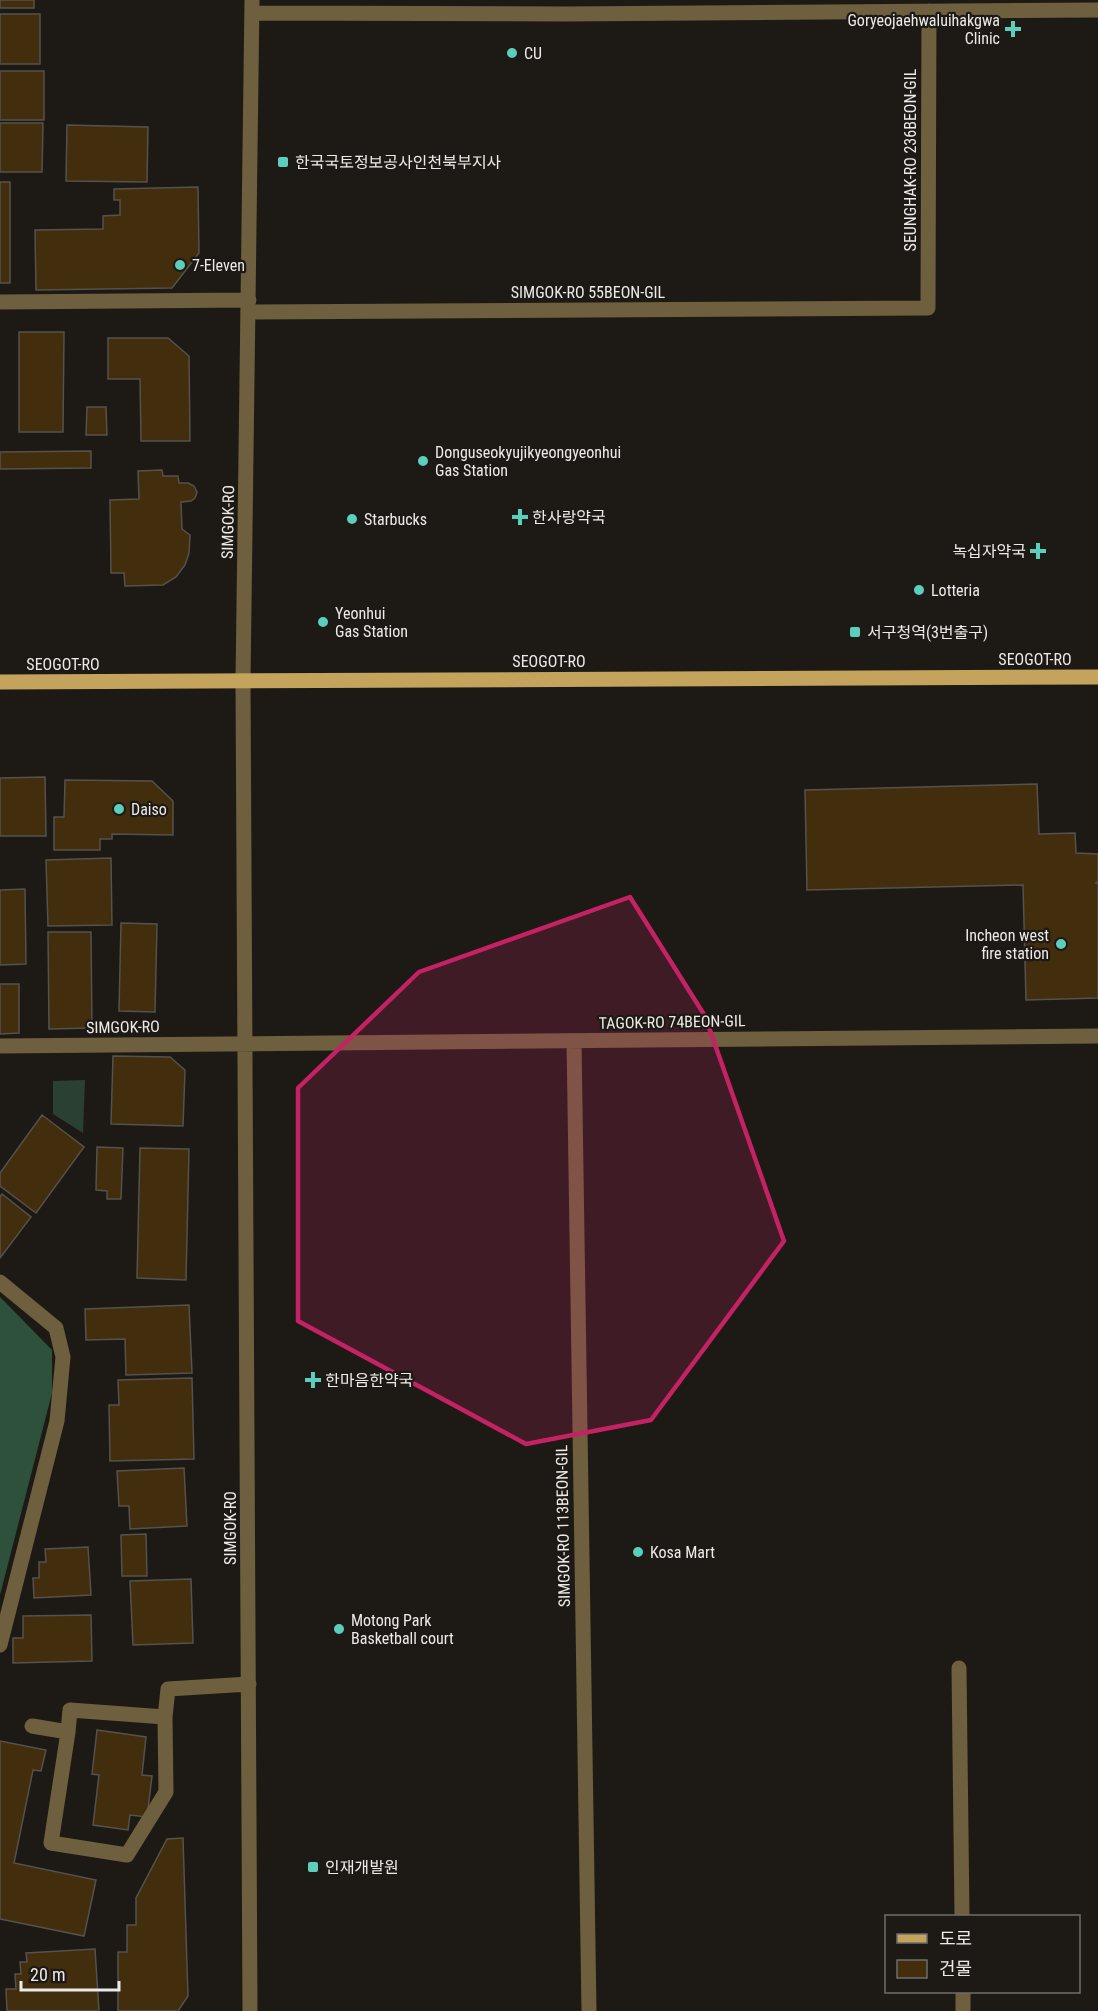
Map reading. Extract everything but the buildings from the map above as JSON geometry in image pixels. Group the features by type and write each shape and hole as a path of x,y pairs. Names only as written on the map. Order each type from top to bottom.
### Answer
{"main road":[{"name":"SEOGOT-RO","path":"0,682 1098,677"}],"street":[{"path":"252,7 929,11 953,5 1098,10"},
{"name":"SIMGOK-RO","path":"250,2011 243,681 252,7"},
{"name":"SEUNGHAK-RO 236BEON-GIL","path":"928,308 929,11"},
{"name":"SIMGOK-RO 55BEON-GIL","path":"0,302 249,306 928,308"},
{"name":"TAGOK-RO 74BEON-GIL","path":"246,1044 1098,1036"},
{"name":"SIMGOK-RO 113BEON-GIL","path":"574,1041 589,2011"},
{"name":"SIMGOK-RO","path":"0,1046 246,1044"},
{"path":"0,1282 56,1328 63,1357 57,1421 0,1645"},
{"path":"959,1668 962,1915"},
{"path":"165,1718 70,1710 51,1843 127,1855 166,1792 165,1718 168,1689 249,1684"},
{"path":"32,1726 68,1732"},
{"path":"963,1993 963,2011"}],"highlighted area":[{"path":"630,897 705,1016 784,1241 651,1420 526,1444 298,1321 298,1088 419,972"}],"green space":[{"path":"85,1080 83,1133 53,1114 53,1081"},
{"path":"0,1297 52,1350 52,1393 0,1595"}],"place":[{"name":"Goryeojaehwaluihakgwa Clinic","path":"1013,29"},
{"name":"CU","path":"512,53"},
{"name":"한국국토정보공사인천북부지사","path":"283,162"},
{"name":"7-Eleven","path":"180,265"},
{"name":"Donguseokyujikyeongyeonhui Gas Station","path":"423,461"},
{"name":"한사랑약국","path":"520,517"},
{"name":"Starbucks","path":"352,519"},
{"name":"녹십자약국","path":"1038,551"},
{"name":"Lotteria","path":"919,590"},
{"name":"Yeonhui Gas Station","path":"323,622"},
{"name":"서구청역(3번출구)","path":"855,632"},
{"name":"Daiso","path":"119,809"},
{"name":"Incheon west fire station","path":"1061,944"},
{"name":"한마음한약국","path":"313,1380"},
{"name":"Kosa Mart","path":"638,1552"},
{"name":"Motong Park Basketball court","path":"339,1629"},
{"name":"인재개발원","path":"313,1867"}]}
